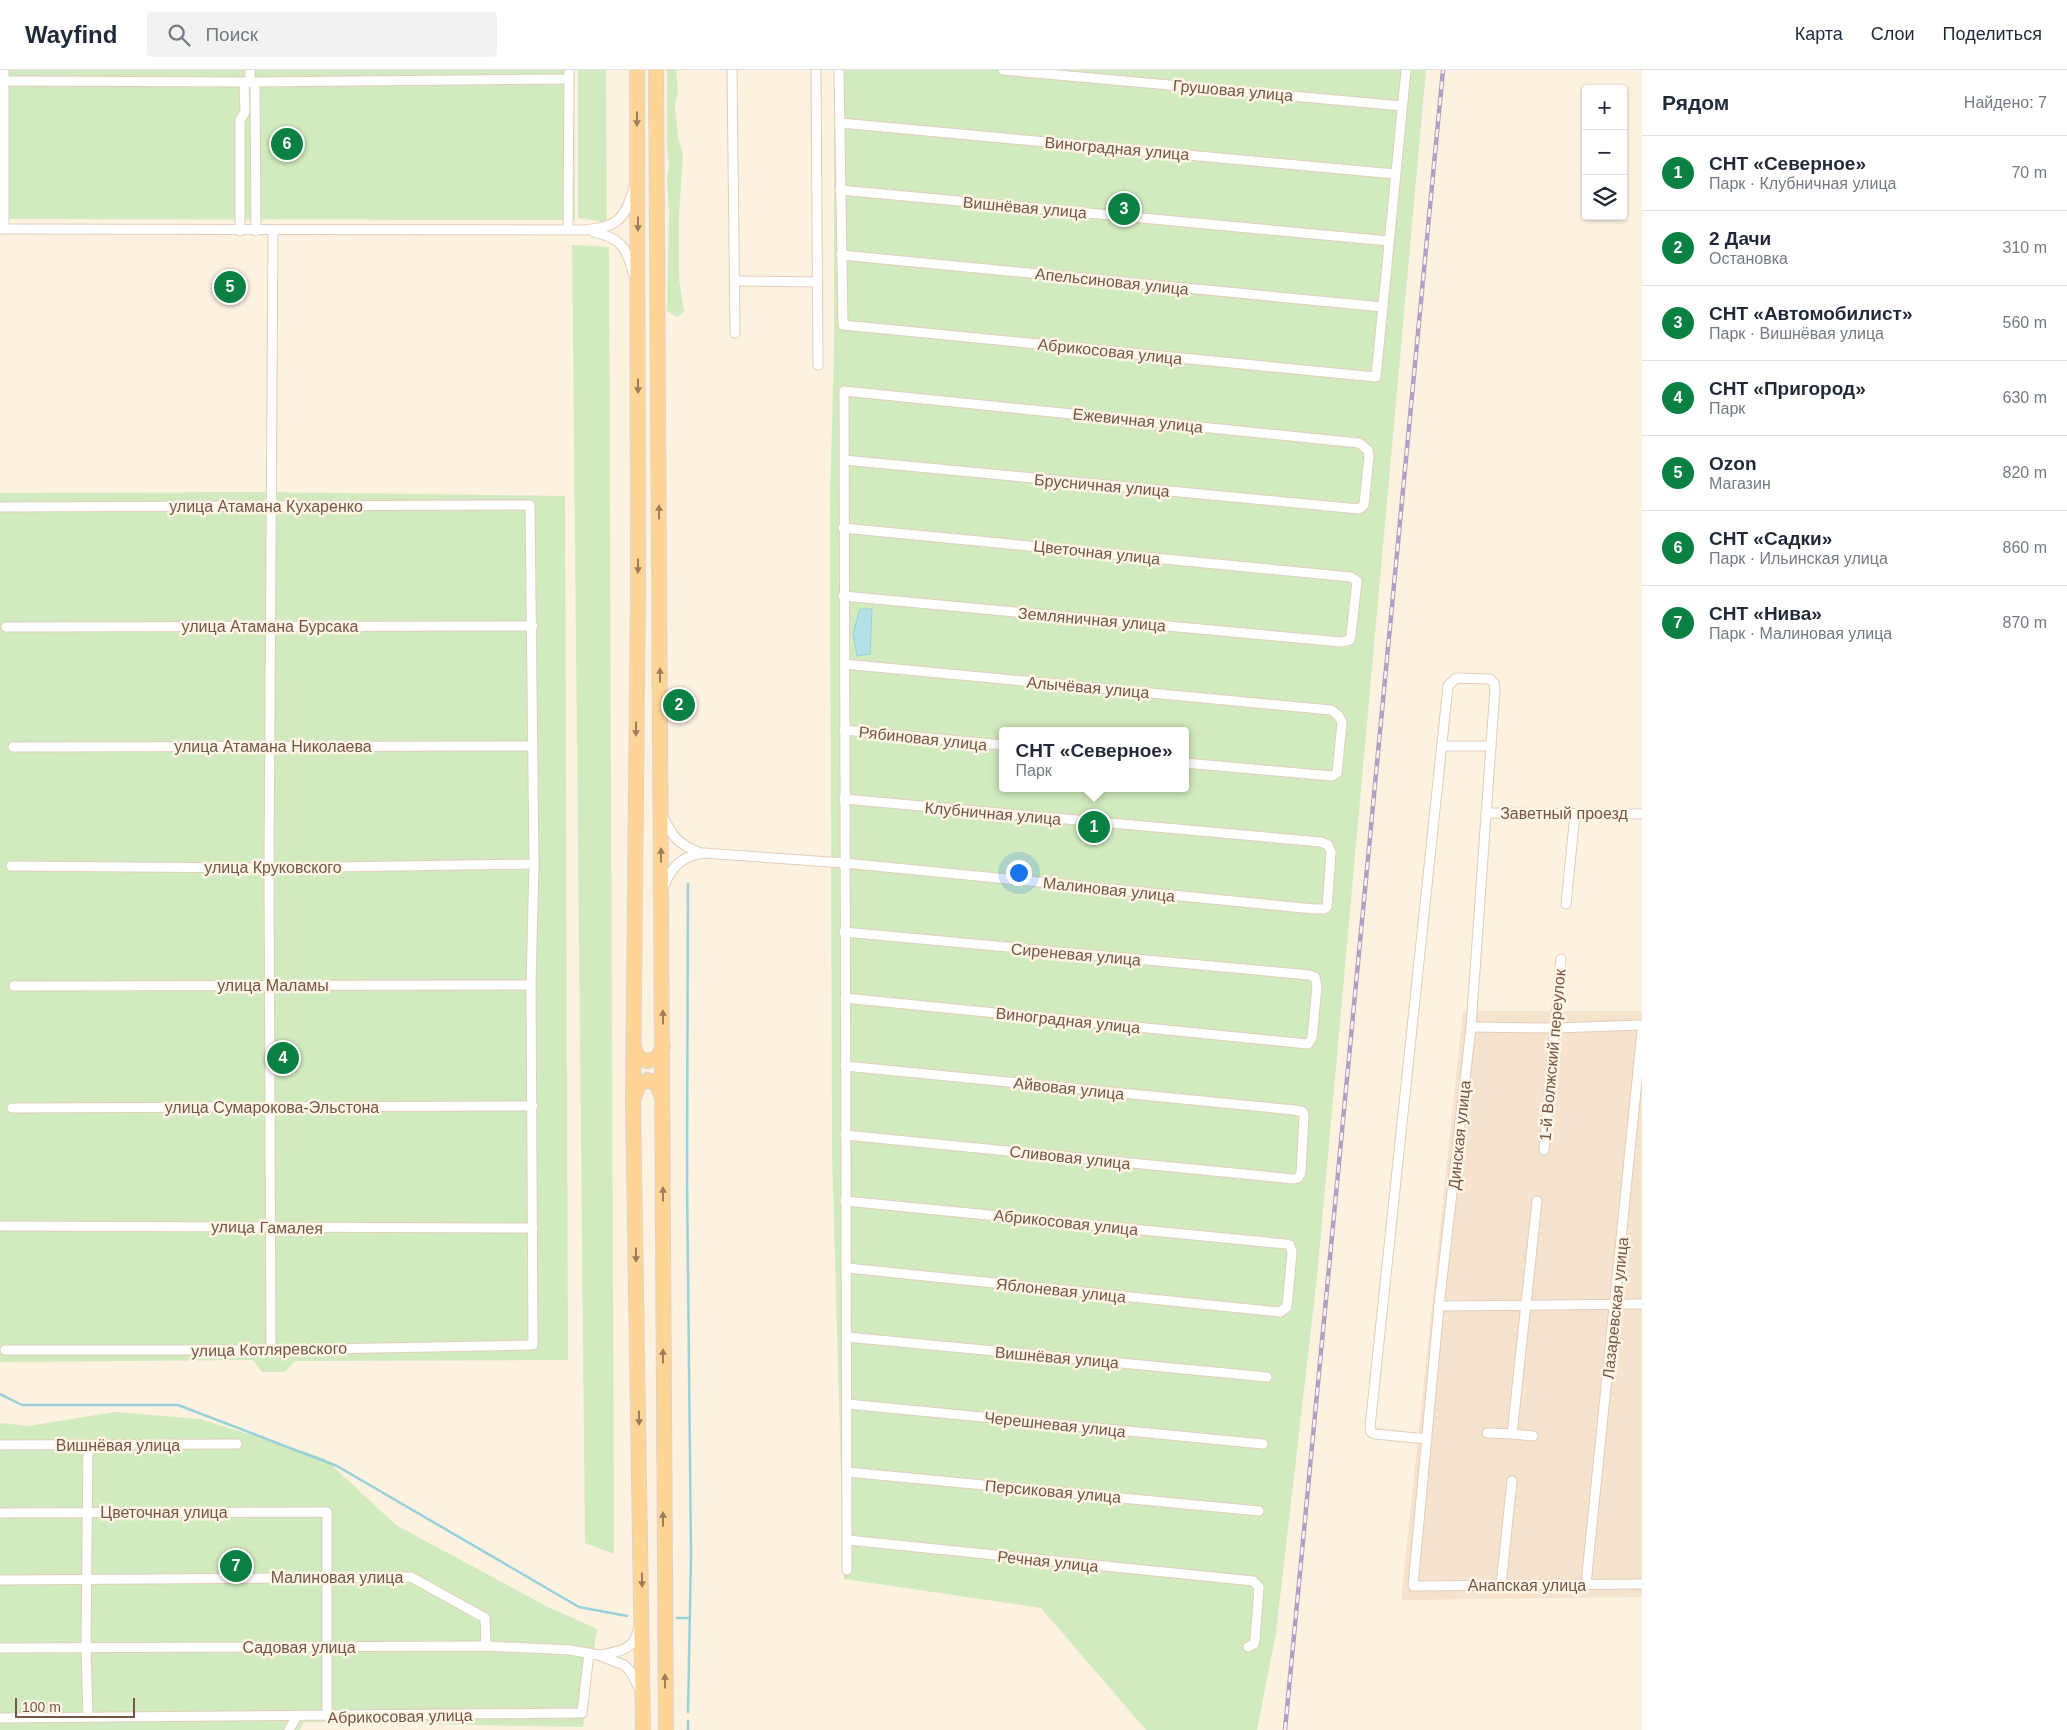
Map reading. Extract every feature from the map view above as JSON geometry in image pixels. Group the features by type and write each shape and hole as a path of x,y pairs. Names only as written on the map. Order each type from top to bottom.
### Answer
{"main road":[{"path":"637,70 638,588 633,1102 643,1730"},
{"path":"656,70 666,1730"},
{"path":"633,1046 638,1058 648,1061 657,1058 663,1047"},
{"path":"633,1102 638,1085 648,1080 656,1083 663,1101"}],"street":[{"path":"4,70 2,229 273,231 584,230 606,228 620,220 631,199 638,175"},
{"path":"250,70 256,230"},
{"path":"732,70 736,281 735,333"},
{"path":"816,70 818,365"},
{"path":"839,70 841,254"},
{"name":"Грушовая улица","path":"1003,70 1402,106"},
{"path":"1384,307 1406,70"},
{"path":"4,81 250,82 569,74 568,230"},
{"path":"240,230 240,120 245,112 250,82"},
{"name":"Виноградная улица","path":"840,123 1395,174"},
{"name":"Вишнёвая улица","path":"840,190 1390,240"},
{"path":"584,230 605,234 622,244 628,252 638,294"},
{"path":"271,1350 269,868 273,231"},
{"name":"Апельсиновая улица","path":"841,254 1384,307"},
{"name":"Абрикосовая улица","path":"841,254 843,324 1376,377 1384,307"},
{"path":"736,281 816,282"},
{"name":"Ежевичная улица","path":"844,460 844,391 1359,443 1368,450 1369,456 1364,505 1359,509"},
{"path":"844,460 847,1570"},
{"name":"Брусничная улица","path":"844,460 1359,509"},
{"name":"улица Атамана Кухаренко","path":"1,507 530,506 533,626"},
{"name":"Цветочная улица","path":"843,528 1351,577 1357,581 1351,635 1350,640 1341,642"},
{"name":"Земляничная улица","path":"843,596 1341,642"},
{"path":"533,626 532,746 534,864 531,985 533,1228"},
{"name":"улица Атамана Бурсака","path":"6,627 533,626"},
{"name":"Алычёвая улица","path":"844,664 1331,710 1338,715 1342,722 1337,773 1328,777 1189,763"},
{"name":"Динская улица","path":"1413,1586 1439,1306 1471,1027 1494,682 1490,679 1456,678 1450,681 1442,746"},
{"name":"Рябиновая улица","path":"844,730 999,745"},
{"name":"улица Атамана Николаева","path":"13,747 271,745 532,746"},
{"path":"1427,1439 1375,1434 1371,1432 1370,1427 1442,746 1491,746"},
{"name":"Клубничная улица","path":"844,799 1321,842 1328,845 1331,852 1328,902 1324,909 1314,909"},
{"path":"661,812 674,838 683,845 704,854"},
{"name":"Заветный проезд","path":"1486,813 1642,814"},
{"path":"1566,904 1575,814"},
{"path":"662,892 668,874 678,862 689,855 704,854"},
{"name":"Малиновая улица","path":"704,854 844,863 1314,909"},
{"name":"улица Круковского","path":"11,866 269,868 534,864"},
{"name":"Сиреневая улица","path":"844,932 1309,975 1315,977 1317,986 1312,1038 1308,1044 1292,1042"},
{"name":"1-й Волжский переулок","path":"1544,1150 1561,960"},
{"name":"улица Маламы","path":"14,986 531,985"},
{"name":"Виноградная улица","path":"845,998 1292,1042"},
{"path":"1471,1027 1555,1028 1642,1025"},
{"name":"Лазаревская улица","path":"1586,1584 1642,1031"},
{"name":"Айвовая улица","path":"845,1066 1303,1112 1301,1173 1298,1178 1294,1179"},
{"name":"улица Сумарокова-Эльстона","path":"12,1108 533,1106"},
{"name":"Сливовая улица","path":"846,1135 1294,1179"},
{"name":"Абрикосовая улица","path":"845,1201 1290,1245 1292,1252 1287,1308 1284,1311 1276,1312"},
{"path":"1512,1434 1527,1305 1536,1201"},
{"name":"улица Гамалея","path":"2,1226 533,1228"},
{"name":"улица Котляревского","path":"5,1350 271,1350 533,1345 533,1228"},
{"name":"Яблоневая улица","path":"847,1268 1276,1312"},
{"path":"1439,1306 1642,1304"},
{"name":"Вишнёвая улица","path":"847,1337 1267,1378"},
{"name":"Черешневая улица","path":"847,1404 1263,1444"},
{"path":"1487,1433 1533,1436"},
{"name":"Вишнёвая улица","path":"0,1446 236,1444"},
{"path":"88,1445 86,1647 88,1717"},
{"name":"Персиковая улица","path":"847,1472 1259,1511"},
{"path":"1501,1585 1512,1481"},
{"name":"Цветочная улица","path":"0,1513 327,1512 327,1577"},
{"name":"Речная улица","path":"848,1540 1249,1580 1256,1583 1259,1587 1254,1644 1248,1647"},
{"path":"327,1577 327,1716"},
{"name":"Малиновая улица","path":"0,1580 411,1577 485,1618 486,1646"},
{"name":"Анапская улица","path":"1413,1586 1642,1584"},
{"path":"594,1654 624,1650 633,1644 638,1634 642,1609"},
{"name":"Садовая улица","path":"0,1648 486,1646 570,1650 594,1654"},
{"path":"594,1654 624,1665 631,1672 637,1682 643,1706"},
{"name":"Абрикосовая улица","path":"0,1718 582,1713 594,1654"},
{"path":"288,1730 297,1716"}],"shaded area":[{"path":"1463,1011 1642,1011 1642,1597 1401,1600"}],"green space":[{"path":"0,70 574,70 575,220 0,219"},
{"path":"578,70 606,70 607,222 578,218"},
{"path":"667,70 676,70 678,91 675,105 678,137 683,155 679,214 679,279 684,312 677,317 667,311 669,213 667,178 669,165 667,146"},
{"path":"834,70 1426,70 1317,1277 1276,1633 1257,1730 1146,1730 1041,1608 844,1579 832,1152 830,501 834,348"},
{"path":"572,245 609,247 614,1554 585,1543"},
{"path":"267,492 565,496 568,1360 295,1361 285,1372 262,1372 253,1360 0,1362 0,493"},
{"path":"115,1412 200,1419 324,1458 396,1525 548,1607 597,1629 583,1727 304,1722 300,1730 0,1730 0,1423 29,1426"}],"water":[{"path":"860,609 872,609 870,654 857,656 853,633"}],"waterway":[{"path":"688,884 687,1178 691,1555 688,1712"},
{"path":"0,1394 22,1405 178,1405 337,1466 579,1607 627,1616"},
{"path":"677,1618 690,1618"},
{"path":"688,1721 688,1730"}],"railway":[{"path":"1285,1730 1443,70"}],"place":[{"name":"СНТ «Садки»","path":"287,144"},
{"name":"СНТ «Автомобилист»","path":"1124,209"},
{"name":"Ozon","path":"230,287"},
{"name":"2 Дачи","path":"679,705"},
{"name":"СНТ «Северное»","path":"1094,827"},
{"name":"СНТ «Пригород»","path":"283,1058"},
{"name":"СНТ «Нива»","path":"236,1566"}]}
